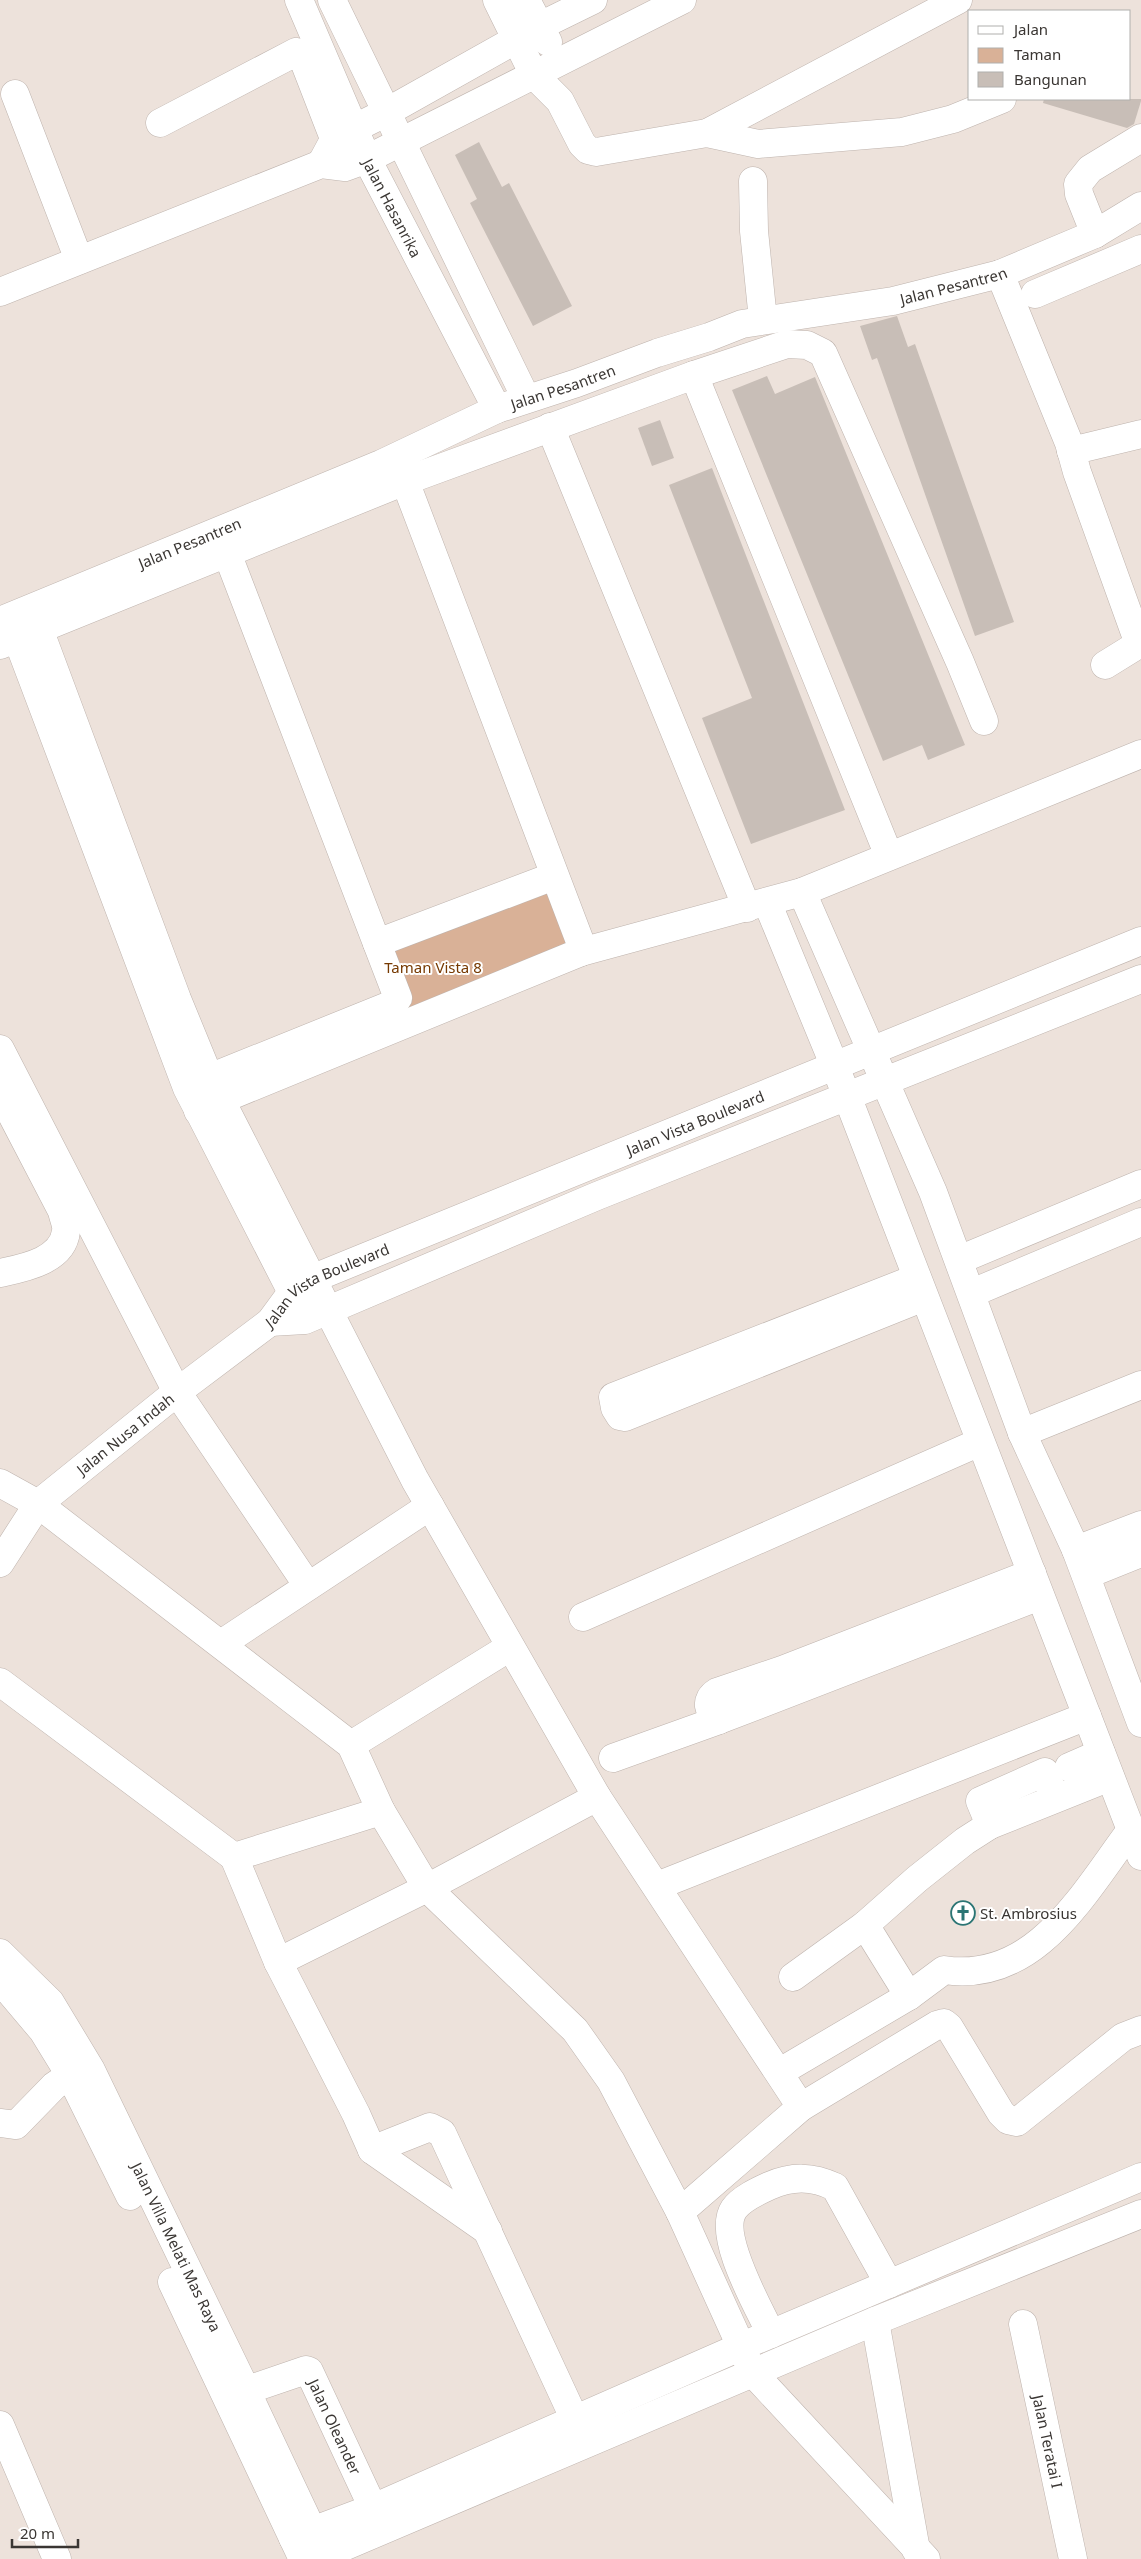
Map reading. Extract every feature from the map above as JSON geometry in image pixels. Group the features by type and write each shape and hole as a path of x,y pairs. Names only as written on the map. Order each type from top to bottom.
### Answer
{"street":[{"name":"Jalan Hasanrika","path":"299,0 345,133 344,164 497,409"},
{"path":"332,0 385,113 521,388"},
{"path":"497,0 516,40 546,69"},
{"path":"526,0 540,26 546,69 560,101 582,144 588,150 596,152 707,132 958,0"},
{"path":"345,133 385,113 540,26 593,0"},
{"path":"0,292 79,260 344,164 400,140 682,0"},
{"path":"160,123 296,52 302,56 345,133 344,164"},
{"path":"15,94 79,260"},
{"path":"707,132 758,144 902,132 953,119 1000,100"},
{"path":"1095,234 1078,194 1078,184 1090,169 1141,138"},
{"path":"753,181 754,231 763,320"},
{"name":"Jalan Pesantren","path":"14,634 497,409 569,386 742,324 893,301 1000,274 1095,234 1141,206"},
{"path":"1034,294 1141,249"},
{"path":"1000,274 1046,382 1139,644 1105,665"},
{"path":"802,2107 598,1797 317,1314 203,1094 177,998 14,634 227,553 405,481 694,375 787,344 807,345 823,353 960,662 984,721"},
{"path":"694,375 889,856"},
{"path":"550,428 757,905 835,1067 1141,1856"},
{"path":"1071,451 1141,434"},
{"path":"405,481 581,944 581,952"},
{"path":"203,1094 397,1002 398,998 227,553"},
{"path":"203,1094 581,952 802,892 1141,754"},
{"path":"377,943 554,876"},
{"path":"802,892 886,1080 933,1192 972,1293 1022,1433 1076,1550 1136,1696 1141,1723"},
{"name":"Jalan Vista Boulevard","path":"270,1322 303,1285 1141,941"},
{"name":"Jalan Vista Boulevard","path":"270,1322 317,1314 597,1196 1141,979"},
{"path":"0,1049 177,1392 308,1586"},
{"path":"0,1273 32,1266 56,1252 66,1231 62,1211 1,1094"},
{"path":"959,1260 1141,1184"},
{"path":"972,1293 1141,1222"},
{"path":"920,1288 625,1418 620,1416 615,1408 613,1397 920,1288"},
{"name":"Jalan Nusa Indah","path":"0,1562 38,1504 177,1392 270,1322"},
{"path":"1022,1433 1141,1385"},
{"path":"583,1617 980,1442"},
{"path":"0,1483 38,1504 352,1745 381,1811 427,1888 575,2030 611,2081 680,2212 753,2373 921,2555"},
{"path":"221,1644 430,1506"},
{"path":"1076,1550 1141,1525"},
{"path":"1086,1575 1141,1552"},
{"path":"613,1758 719,1720 712,1715 708,1704 711,1696 717,1692 1036,1585"},
{"path":"352,1745 510,1647"},
{"path":"0,1682 234,1857 278,1962 356,2114 372,2150 488,2231"},
{"path":"657,1886 1087,1716"},
{"path":"1069,1766 1106,1765"},
{"path":"792,1978 865,1925 965,1841 990,1825 1055,1798 1106,1765"},
{"path":"278,1962 427,1888 598,1797"},
{"path":"234,1857 381,1811"},
{"path":"780,2072 910,1996 944,1970 964,1974 996,1966 1024,1955 1050,1934 1130,1830"},
{"path":"865,1925 910,1996"},
{"name":"Jalan Villa Melati Mas Raya","path":"1,1961 70,2075 160,2258 236,2393"},
{"name":"Jalan Villa Melati Mas Raya","path":"1,1961 50,2002 88,2065 236,2393 312,2550"},
{"path":"680,2212 802,2107 937,2025 944,2023 948,2027 1001,2113 1008,2120 1017,2122 1123,2037 1141,2030"},
{"path":"0,2123 16,2125 54,2086 70,2075"},
{"path":"372,2150 430,2127 436,2128 442,2133 578,2433"},
{"path":"312,2550 578,2433 740,2347 1141,2177"},
{"path":"771,2334 741,2268 730,2234 730,2221 734,2210 748,2197 769,2186 792,2178 806,2178 822,2180 834,2187 889,2284"},
{"path":"312,2550 373,2508 578,2433 753,2373 875,2321 1141,2214"},
{"path":"875,2321 921,2555"},
{"name":"Jalan Teratai I","path":"1023,2324 1073,2559"},
{"name":"Jalan Oleander","path":"236,2393 306,2370 310,2371 373,2508"},
{"path":"0,2425 8,2465 54,2558"}],"green space":[{"name":"Taman Vista 8","path":"554,876 581,952 408,1022 377,943"}],"building":[{"path":"1141,99 1134,124 1127,128 1043,103 1044,100"},
{"path":"479,142 502,187 509,183 572,306 533,326 470,203 477,199 455,155"},
{"path":"897,316 908,347 915,344 1014,622 975,636 877,358 872,360 860,326"},
{"path":"767,376 775,394 815,377 965,745 928,760 922,745 883,761 732,390"},
{"path":"660,420 674,458 652,466 638,428"},
{"path":"712,468 845,810 751,844 702,718 752,698 669,485"}],"place":[{"name":"St. Ambrosius","path":"963,1913"}]}
